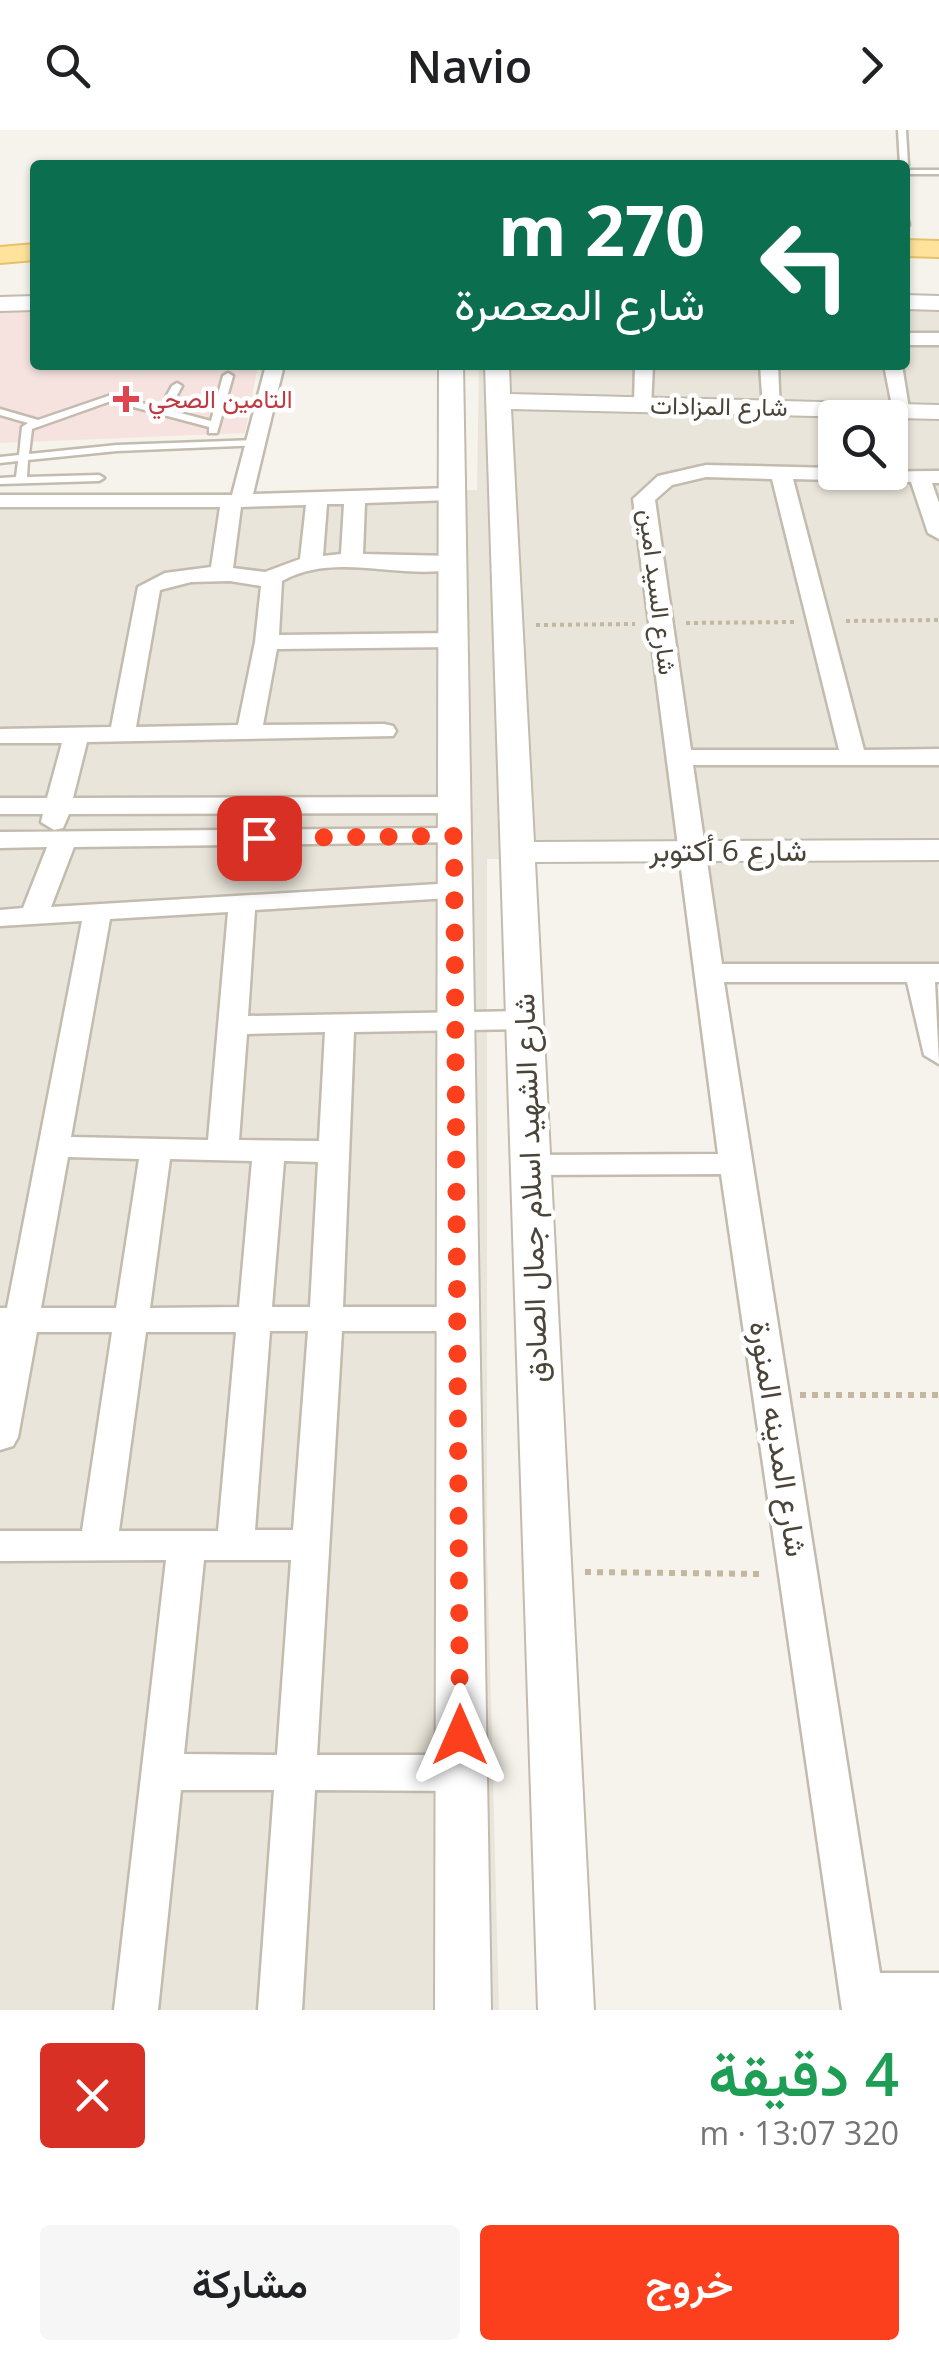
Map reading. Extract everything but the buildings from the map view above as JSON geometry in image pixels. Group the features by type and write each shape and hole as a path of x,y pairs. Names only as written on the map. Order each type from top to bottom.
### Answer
{"main road":[{"path":"910,224 939,226"},
{"path":"910,248 939,249"}],"street":[{"path":"910,302 939,303"},
{"path":"0,304 30,303"},
{"path":"910,339 939,339"},
{"path":"220,576 236,502 274,370"},
{"path":"450,370 463,2010"},
{"path":"644,370 644,404"},
{"path":"770,370 773,408"},
{"path":"893,370 895,400"},
{"name":"شارع المزادات","path":"498,392 644,404 818,411"},
{"name":"شارع المزادات","path":"498,392 818,418"},
{"name":"شارع الشهيد اسلام جمال الصادق","path":"498,392 566,2010"},
{"name":"شارع المزادات","path":"908,415 939,412"},
{"name":"شارع المزادات","path":"908,418 939,422"},
{"name":"شارع السيد امين","path":"692,859 644,499 651,489 684,474 706,471 929,477"},
{"path":"781,472 853,757"},
{"path":"929,477 939,533"},
{"path":"0,501 236,502 450,494"},
{"path":"351,563 355,496"},
{"path":"311,564 317,498"},
{"path":"122,734 149,587 175,575 269,580 286,569 311,564 452,563"},
{"path":"249,732 266,642 272,586 269,580"},
{"path":"266,642 453,660 510,680"},
{"path":"0,736 384,730"},
{"path":"33,918 56,839 58,806 76,735"},
{"path":"679,758 939,757"},
{"path":"0,806 454,821"},
{"path":"0,840 454,821"},
{"name":"شارع 6 أكتوبر","path":"518,860 692,859 939,850"},
{"name":"شارع 6 أكتوبر","path":"692,859 939,867"},
{"name":"شارع المدينه المنورة","path":"692,859 863,2002"},
{"path":"0,918 454,891"},
{"path":"223,1149 242,902"},
{"path":"0,1435 11,1320 53,1147 97,914"},
{"path":"709,973 929,972 939,1055"},
{"path":"235,1025 524,1020"},
{"path":"280,2010 326,1319 340,1023"},
{"path":"53,1147 334,1152"},
{"path":"98,1546 156,1148"},
{"path":"236,1546 270,1151"},
{"path":"531,1165 735,1164"},
{"path":"11,1320 458,1319"},
{"path":"136,2010 187,1545"},
{"path":"0,1546 311,1545"},
{"path":"162,1772 461,1773"},
{"path":"863,2002 939,1994"}],"lane":[{"path":"902,130 904,160"},
{"path":"910,171 939,172"},
{"path":"210,444 228,376"},
{"path":"165,408 178,386"},
{"path":"21,480 26,457 25,432 34,422 111,398 165,408 214,425"},
{"path":"0,412 34,422"},
{"path":"0,460 104,449 256,443"},
{"path":"95,502 104,449"},
{"path":"59,479 64,453"},
{"path":"0,480 99,478"}],"path":[{"path":"508,625 939,620"},
{"path":"772,1394 939,1394"},
{"path":"547,1571 799,1574"}],"shaded area":[{"name":"التامين الصحي","path":"30,304 30,370 257,370 245,433 0,443 0,305"},
{"path":"910,307 939,308 939,963 725,965 707,860 487,859 487,1552 499,2010 0,2010 0,494 477,490 479,370 910,370"}],"place":[{"name":"التامين الصحي","path":"126,399"}],"route":[{"path":"259,838 454,836 460,1735"}]}
